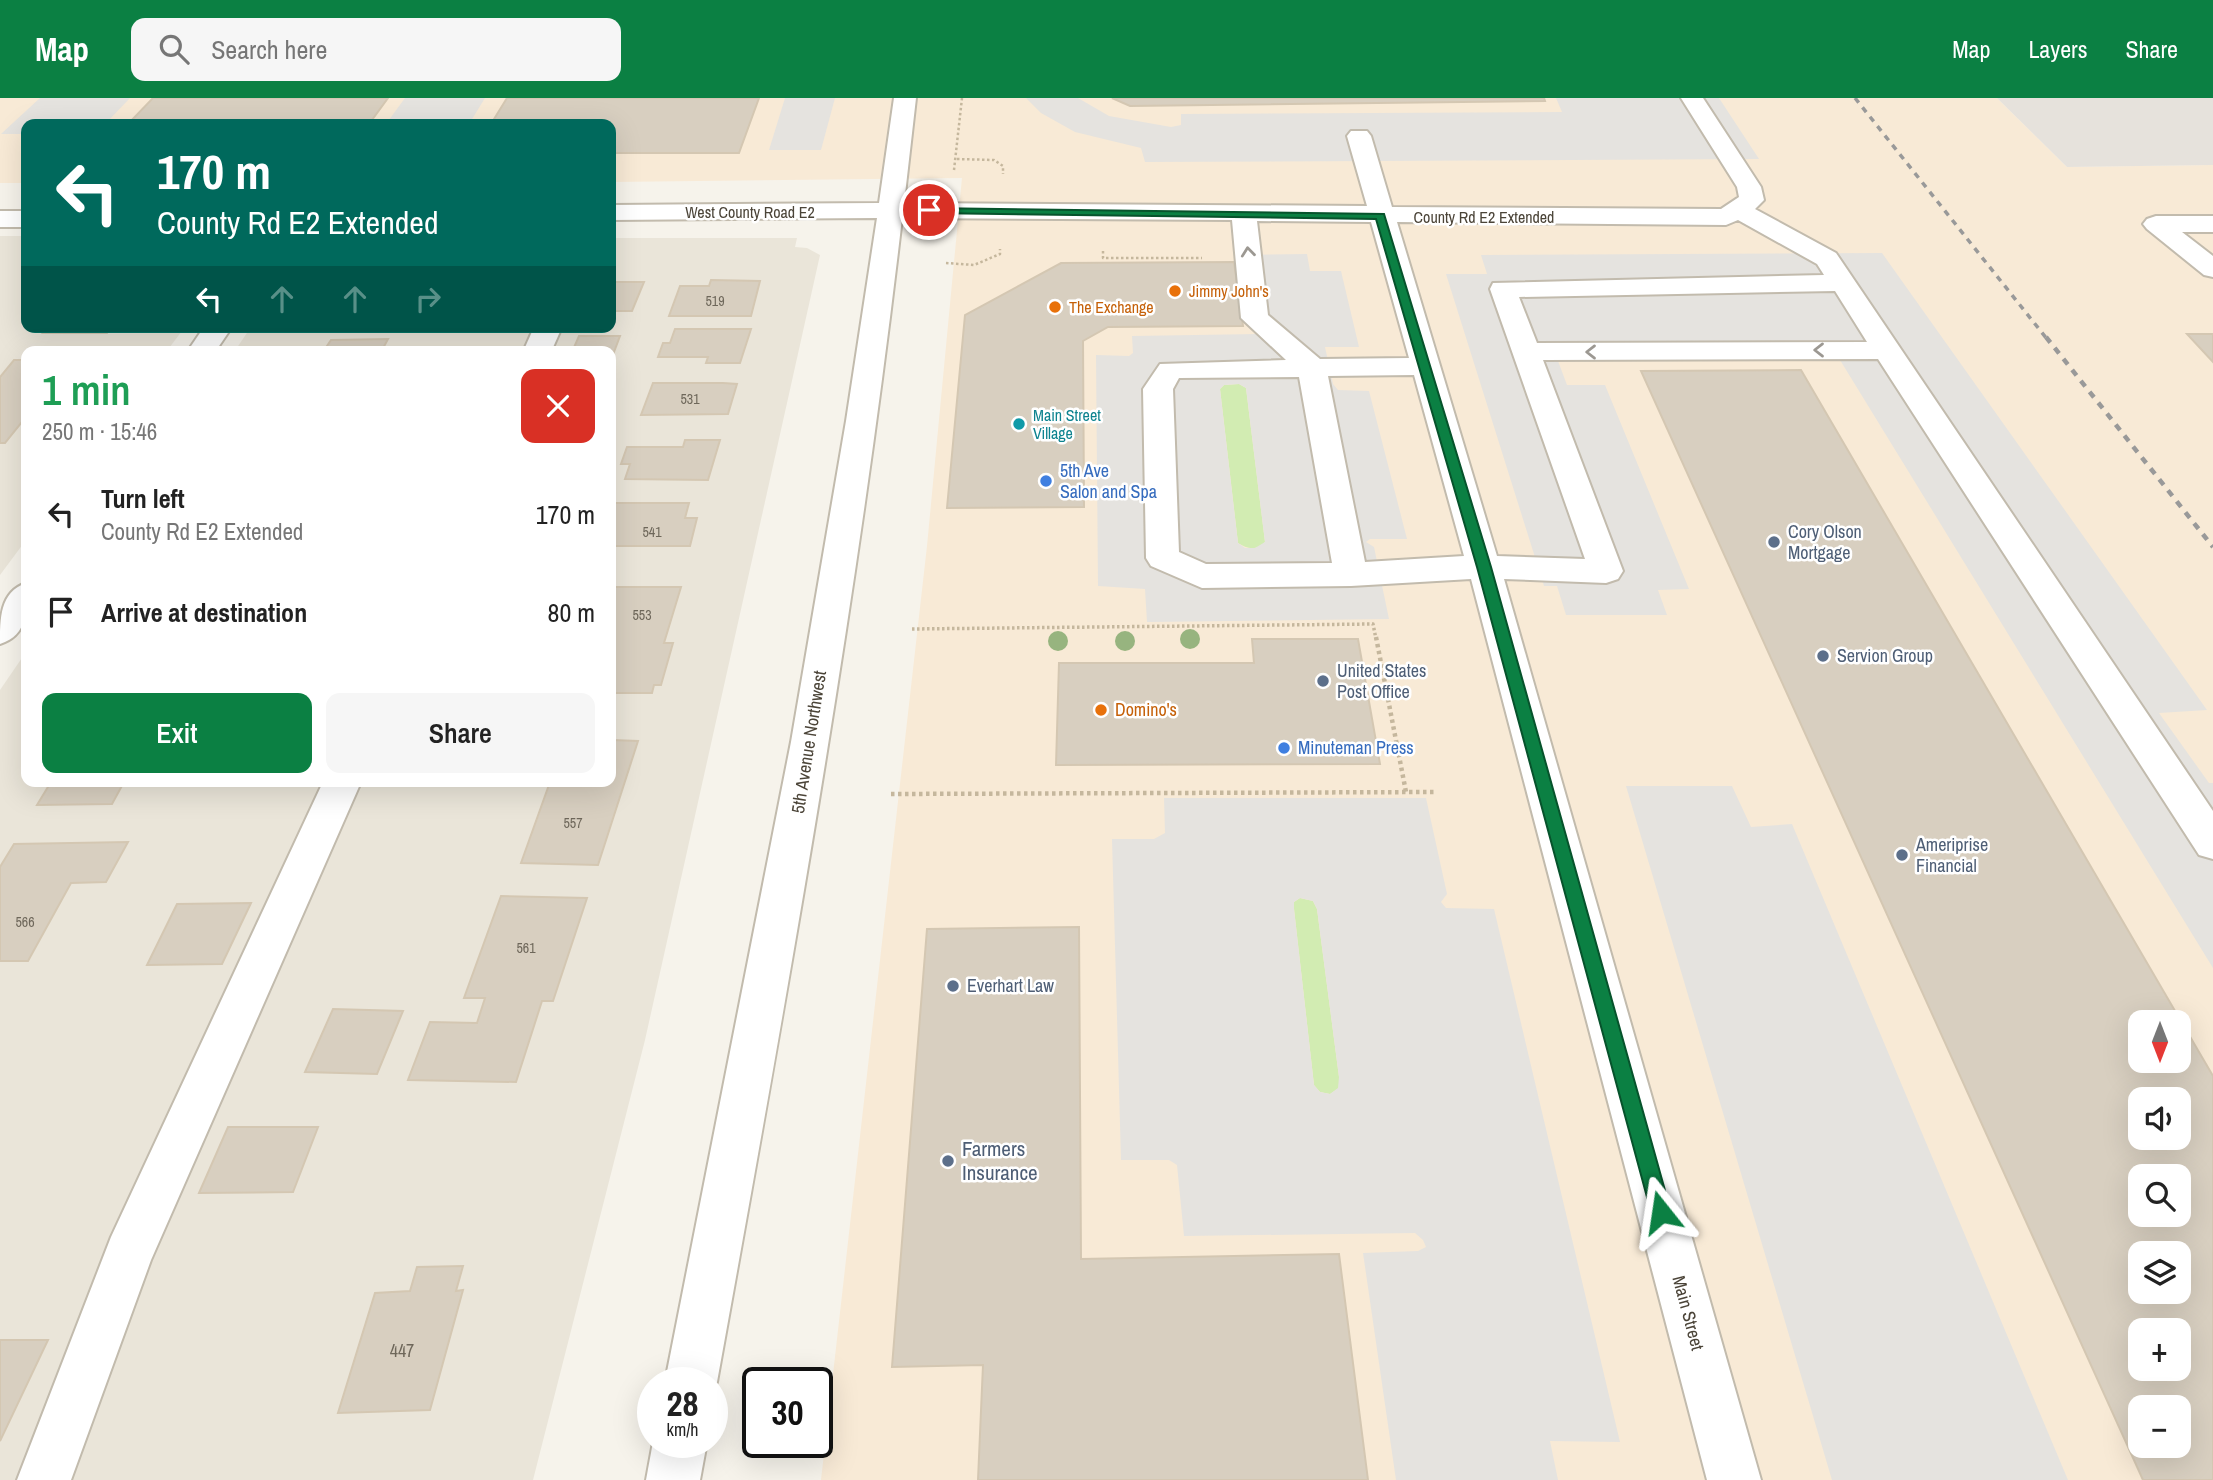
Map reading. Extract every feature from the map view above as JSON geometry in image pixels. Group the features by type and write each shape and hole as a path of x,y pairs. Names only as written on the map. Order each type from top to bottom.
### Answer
{"street":[{"name":"5th Avenue Northwest","path":"694,1367 781,915 905,98"},
{"path":"1692,98 1749,187 1752,200 1740,211 1827,260 2213,843"},
{"name":"Main Street","path":"1359,136 1380,216 1484,567 1734,1480"},
{"name":"West County Road E2","path":"616,212 890,210"},
{"name":"County Rd E2 Extended","path":"890,210 1697,219 1726,217 1740,211"},
{"path":"1244,214 1255,318 1311,367 1352,574"},
{"path":"0,219 21,219"},
{"path":"2156,224 2213,224"},
{"path":"2156,224 2213,243"},
{"path":"2156,224 2213,269"},
{"path":"1426,366 1170,370 1158,389 1163,558 1202,576 1352,574 1484,567 1606,571 1503,289 1843,283"},
{"path":"1527,352 1887,350"},
{"path":"0,631 21,602"},
{"path":"44,1480 128,1254 340,787"},
{"path":"673,1480 677,1458"}],"path":[{"path":"954,170 962,98"},
{"path":"957,159 994,160 1003,166 1003,174 998,179"},
{"path":"946,263 974,266 987,263 1000,254 1001,244"},
{"path":"1103,247 1103,258 1208,257"},
{"path":"912,629 1373,624 1406,792"},
{"path":"891,794 1436,792"}],"shaded area":[{"path":"0,98 1997,98 2067,167 2213,165 2213,1480 821,1480 823,1458 833,1458 833,1374 927,546 962,178 616,182 616,119 21,119 21,183 0,183"},
{"path":"40,98 130,98 110,119 21,119 21,134 1,134"},
{"path":"405,98 485,98 472,119 390,119"},
{"path":"785,98 835,98 821,150 769,150"},
{"path":"1026,98 1078,98 1109,116 1171,127 1181,125 1181,114 1562,112 1556,98 1719,98 1759,159 1145,162 1141,148 1075,132 1041,113"},
{"path":"1997,98 2213,98 2213,165 2067,167"},
{"path":"0,236 21,236 21,333 180,333 171,346 21,346 21,547 0,575"},
{"path":"616,238 797,238 795,247 807,248 820,255 645,1040 533,1480 0,1480 0,690 21,659 21,787 616,787 616,346 238,346 247,333 616,333"},
{"path":"1882,253 2207,710 2159,713 2209,783 2213,783 2213,968 1840,360 1558,361 1567,385 1605,385 1689,589 1658,590 1667,615 1566,615 1557,586 1544,586 1446,274 1487,274 1481,255"},
{"path":"1307,254 1310,271 1341,271 1359,347 1325,347 1333,384 1338,390 1369,391 1407,539 1370,539 1366,542 1374,547 1389,619 1147,622 1145,589 1098,586 1096,355 1129,356 1133,353 1132,336 1258,334 1236,255","holes":["1239,384 1246,388 1265,542 1255,548 1245,548 1238,543 1220,389 1224,385"]},
{"path":"1626,786 1732,786 1751,827 1792,824 2068,1480 1832,1480"},
{"path":"1164,798 1426,798 1447,894 1441,902 1446,908 1494,909 1620,1442 1550,1441 1558,1480 1396,1480 1363,1253 1418,1251 1426,1247 1423,1240 1415,1233 1184,1236 1177,1165 1169,1160 1121,1160 1112,839 1154,839 1165,833","holes":["1300,898 1313,901 1317,909 1339,1077 1338,1088 1330,1094 1320,1092 1314,1085 1294,909 1294,902"]}],"green space":[{"path":"1239,384 1246,388 1265,542 1255,548 1238,543 1220,389 1224,385"},
{"path":"1300,898 1313,901 1317,909 1339,1077 1339,1088 1330,1094 1320,1092 1314,1085 1294,909 1294,902"}],"building":[{"path":"153,98 388,98 373,119 133,119"},
{"path":"507,98 759,98 739,153 616,153 616,119 494,119"},
{"path":"1112,98 1544,98 1545,101 1130,106"},
{"name":"Main Street Village","path":"1234,262 1243,326 1108,327 1083,341 1084,507 947,508 965,315 1061,263"},
{"path":"711,280 760,281 751,316 669,316 680,286 709,286"},
{"path":"616,282 644,282 632,311 616,311"},
{"path":"675,329 751,329 740,363 706,363 708,357 658,357 663,343 670,343"},
{"path":"2187,334 2213,334 2213,362"},
{"path":"579,336 620,336 616,347 575,346"},
{"path":"388,339 384,346 327,346 331,340"},
{"path":"14,360 21,360 21,423 5,443 0,443 0,377"},
{"path":"1801,370 2174,1010 2128,1010 2128,1073 2191,1073 2191,1038 2213,1076 2213,1480 2143,1480 2133,1458 2191,1458 2191,1395 2128,1395 2128,1447 1641,371"},
{"path":"653,383 737,384 728,414 641,415"},
{"path":"685,440 720,440 708,480 625,479 630,464 621,464 627,447 683,447"},
{"path":"616,503 689,503 685,518 697,518 690,546 616,546"},
{"path":"616,587 681,587 664,643 673,643 661,685 654,685 652,693 616,693"},
{"path":"1252,639 1358,639 1380,764 1056,765 1059,663 1254,663"},
{"path":"616,740 638,741 598,865 521,863 548,787 616,787"},
{"path":"48,787 121,787 112,804 37,805"},
{"path":"128,842 106,882 71,883 28,961 0,961 0,867 14,844"},
{"path":"501,896 587,898 553,1001 542,1001 516,1082 408,1080 430,1022 477,1023 485,998 464,998"},
{"path":"251,903 222,964 147,965 177,904"},
{"path":"1079,927 1081,1259 1339,1254 1368,1480 978,1480 983,1365 892,1367 927,929"},
{"path":"333,1009 403,1011 377,1074 305,1072"},
{"path":"228,1127 318,1127 293,1192 199,1193"},
{"path":"463,1266 456,1291 463,1290 430,1410 338,1413 375,1293 410,1291 417,1267"},
{"path":"0,1340 48,1340 0,1441"}],"railway":[{"path":"1855,98 2047,339"},
{"path":"2046,337 2213,547"}],"place":[{"name":"Jimmy John's","path":"1175,291"},
{"name":"The Exchange","path":"1055,307"},
{"name":"Main Street Village","path":"1019,424"},
{"name":"5th Ave Salon and Spa","path":"1046,481"},
{"name":"Cory Olson Mortgage","path":"1774,542"},
{"name":"Servion Group","path":"1823,656"},
{"name":"United States Post Office","path":"1323,681"},
{"name":"Domino's","path":"1101,710"},
{"name":"Minuteman Press","path":"1284,748"},
{"name":"Ameriprise Financial","path":"1902,855"},
{"name":"Everhart Law","path":"953,986"},
{"name":"Farmers Insurance","path":"948,1161"}],"route":[{"path":"929,210 1380,216 1484,567 1661,1212"}]}
